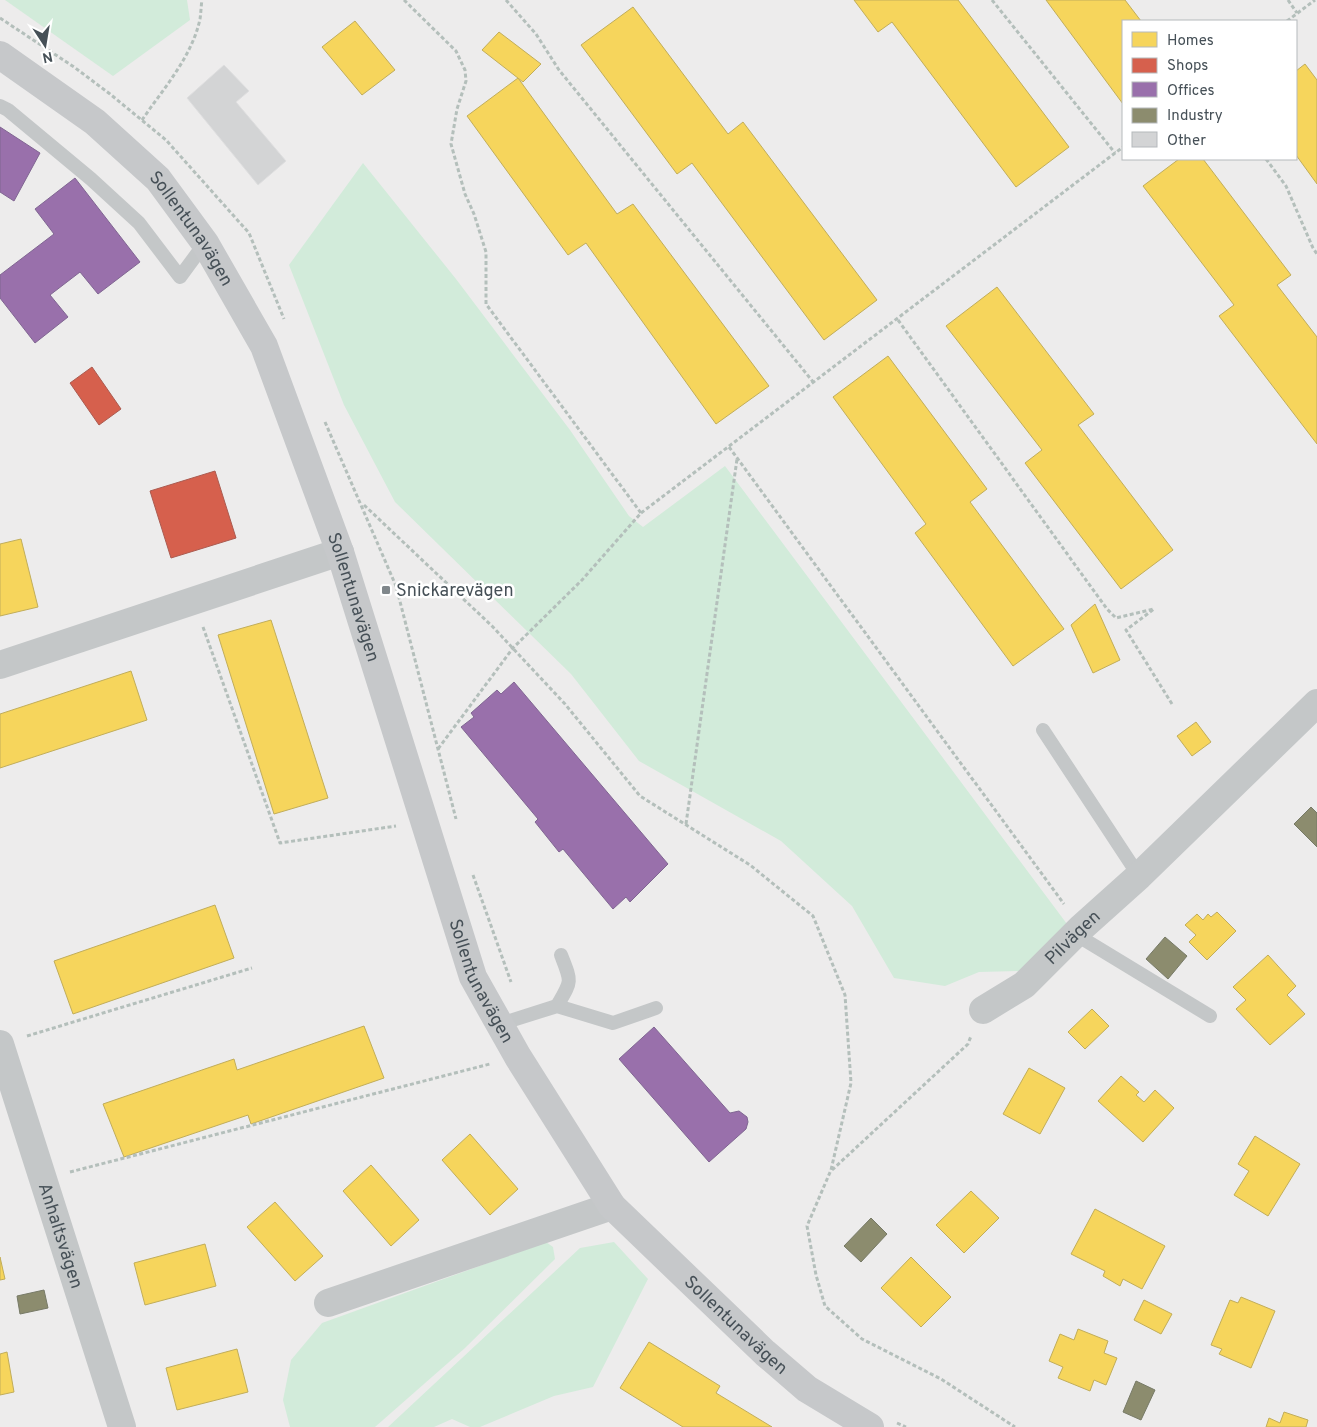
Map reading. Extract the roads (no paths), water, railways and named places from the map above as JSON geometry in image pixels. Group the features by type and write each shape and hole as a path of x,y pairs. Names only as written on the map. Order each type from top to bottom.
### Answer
{"street":[{"name":"Sollentunavägen","path":"0,55 95,122 158,179 205,243 264,346 340,552 473,978 512,1020 518,1057 612,1206 764,1353 807,1389 880,1423"},
{"path":"0,665 340,552"},
{"name":"Pilvägen","path":"983,1010 1024,985 1317,703"},
{"name":"Anhaltsvägen","path":"0,1044 122,1427"},
{"path":"328,1302 612,1206"}],"lane":[{"path":"0,106 8,110 91,179 139,223 180,277 205,243"},
{"path":"1042,730 1139,876"},
{"path":"1078,931 1210,1016"},
{"path":"557,1006 568,987 570,978 561,955"},
{"path":"512,1020 557,1006 613,1023 656,1008"}],"place":[{"name":"Snickarevägen","path":"386,590"}]}
